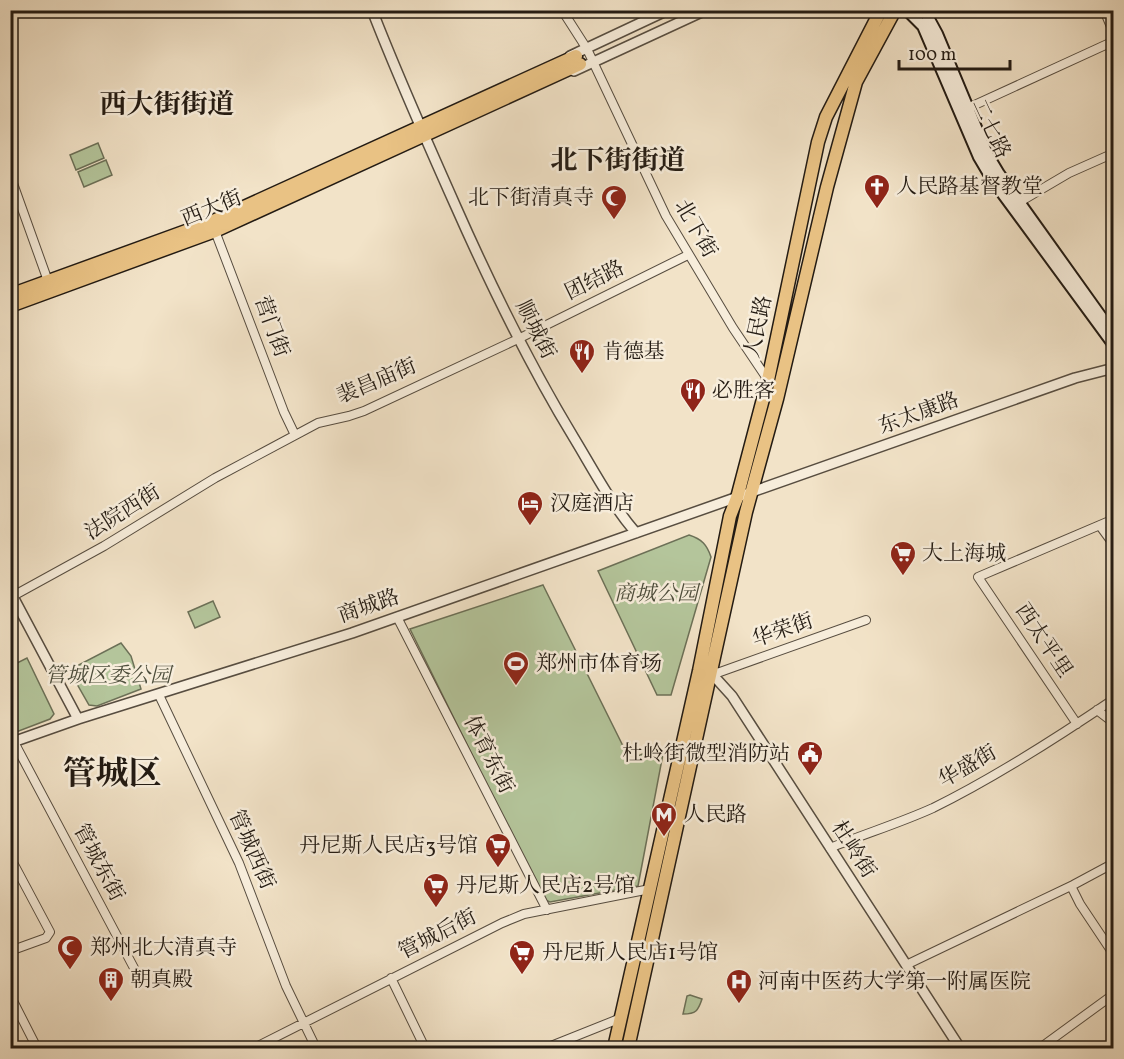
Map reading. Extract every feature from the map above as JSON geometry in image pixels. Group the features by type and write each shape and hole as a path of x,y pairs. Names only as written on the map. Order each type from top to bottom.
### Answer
{"main road":[{"name":"人民路","path":"628,1048 705,672 730,516 737,498 768,380 818,142 826,117 881,10"},
{"name":"人民路","path":"614,1048 650,889 780,388 827,187 856,82 895,10"},
{"name":"二七路","path":"907,10 924,27 979,157 1113,345"},
{"name":"二七路","path":"924,10 937,34 987,154 1018,203 1113,333"},
{"name":"西大街","path":"10,306 215,231 578,60"},
{"name":"西大街","path":"10,295 211,222 422,132"}],"street":[{"name":"顺城街","path":"372,10 422,132 518,339 552,403 618,513 636,533"},
{"name":"北下街","path":"562,10 590,56 666,216 688,255 768,380"},
{"name":"西大街","path":"422,132 440,133 590,56 668,10"},
{"name":"西大街","path":"422,132 432,118 706,10"},
{"path":"1104,10 1113,34"},
{"path":"968,108 1113,41"},
{"path":"1018,203 1069,172 1113,153"},
{"path":"10,175 48,281"},
{"name":"营门街","path":"215,231 276,393 295,435"},
{"name":"团结路","path":"518,339 688,255"},
{"name":"裴昌庙街","path":"251,459 318,423 364,411 518,339"},
{"name":"东太康路","path":"737,498 1074,378 1113,368"},
{"name":"法院西街","path":"12,593 104,546 251,459"},
{"name":"商城路","path":"12,742 397,617 737,498"},
{"path":"1113,519 1100,526 1113,545"},
{"name":"西太平里","path":"1077,724 978,577 1100,526"},
{"path":"12,593 78,719"},
{"name":"体育东街","path":"397,617 547,910"},
{"name":"华荣街","path":"705,672 866,620"},
{"name":"杜岭街","path":"705,672 732,696 960,1048"},
{"name":"管城西街","path":"159,695 239,863 286,986 316,1048"},
{"name":"华盛街","path":"830,848 930,809 956,796 1077,724 1113,699"},
{"path":"1097,710 1113,723"},
{"name":"管城东街","path":"12,742 134,968"},
{"path":"10,857 50,932 46,938 10,951"},
{"path":"906,965 1071,886 1113,862"},
{"path":"1071,886 1113,955"},
{"name":"管城后街","path":"254,1048 480,933 524,914 650,889"},
{"path":"391,978 425,1048"},
{"path":"1040,1048 1113,994"},
{"path":"10,995 37,1048"},
{"path":"546,1048 621,1018"}],"green space":[{"path":"98,143 104,158 76,170 70,155"},
{"path":"106,160 112,175 84,187 78,172"},
{"name":"商城公园","path":"689,535 703,543 711,557 671,695 657,695 598,571"},
{"name":"郑州市体育场","path":"543,585 630,760 659,746 663,754 638,886 550,902 543,899 410,629"},
{"path":"213,601 220,617 195,628 188,612"},
{"name":"管城区委公园","path":"121,643 131,656 141,689 97,706 89,705 69,670"},
{"path":"27,658 54,714 50,719 11,734 11,666"},
{"path":"687,996 702,999 701,1003 694,1012 683,1014"}],"place":[{"name":"人民路基督教堂","path":"877,210"},
{"name":"北下街清真寺","path":"614,221"},
{"name":"肯德基","path":"582,375"},
{"name":"必胜客","path":"693,414"},
{"name":"汉庭酒店","path":"530,527"},
{"name":"大上海城","path":"903,577"},
{"name":"郑州市体育场","path":"516,687"},
{"name":"杜岭街微型消防站","path":"810,777"},
{"name":"人民路","path":"664,838"},
{"name":"丹尼斯人民店3号馆","path":"498,869"},
{"name":"丹尼斯人民店2号馆","path":"436,909"},
{"name":"郑州北大清真寺","path":"70,971"},
{"name":"丹尼斯人民店1号馆","path":"522,976"},
{"name":"朝真殿","path":"111,1003"},
{"name":"河南中医药大学第一附属医院","path":"739,1005"}],"district":[{"name":"西大街街道","path":"167,106"},
{"name":"北下街街道","path":"618,162"},
{"name":"管城区","path":"112,776"}]}
